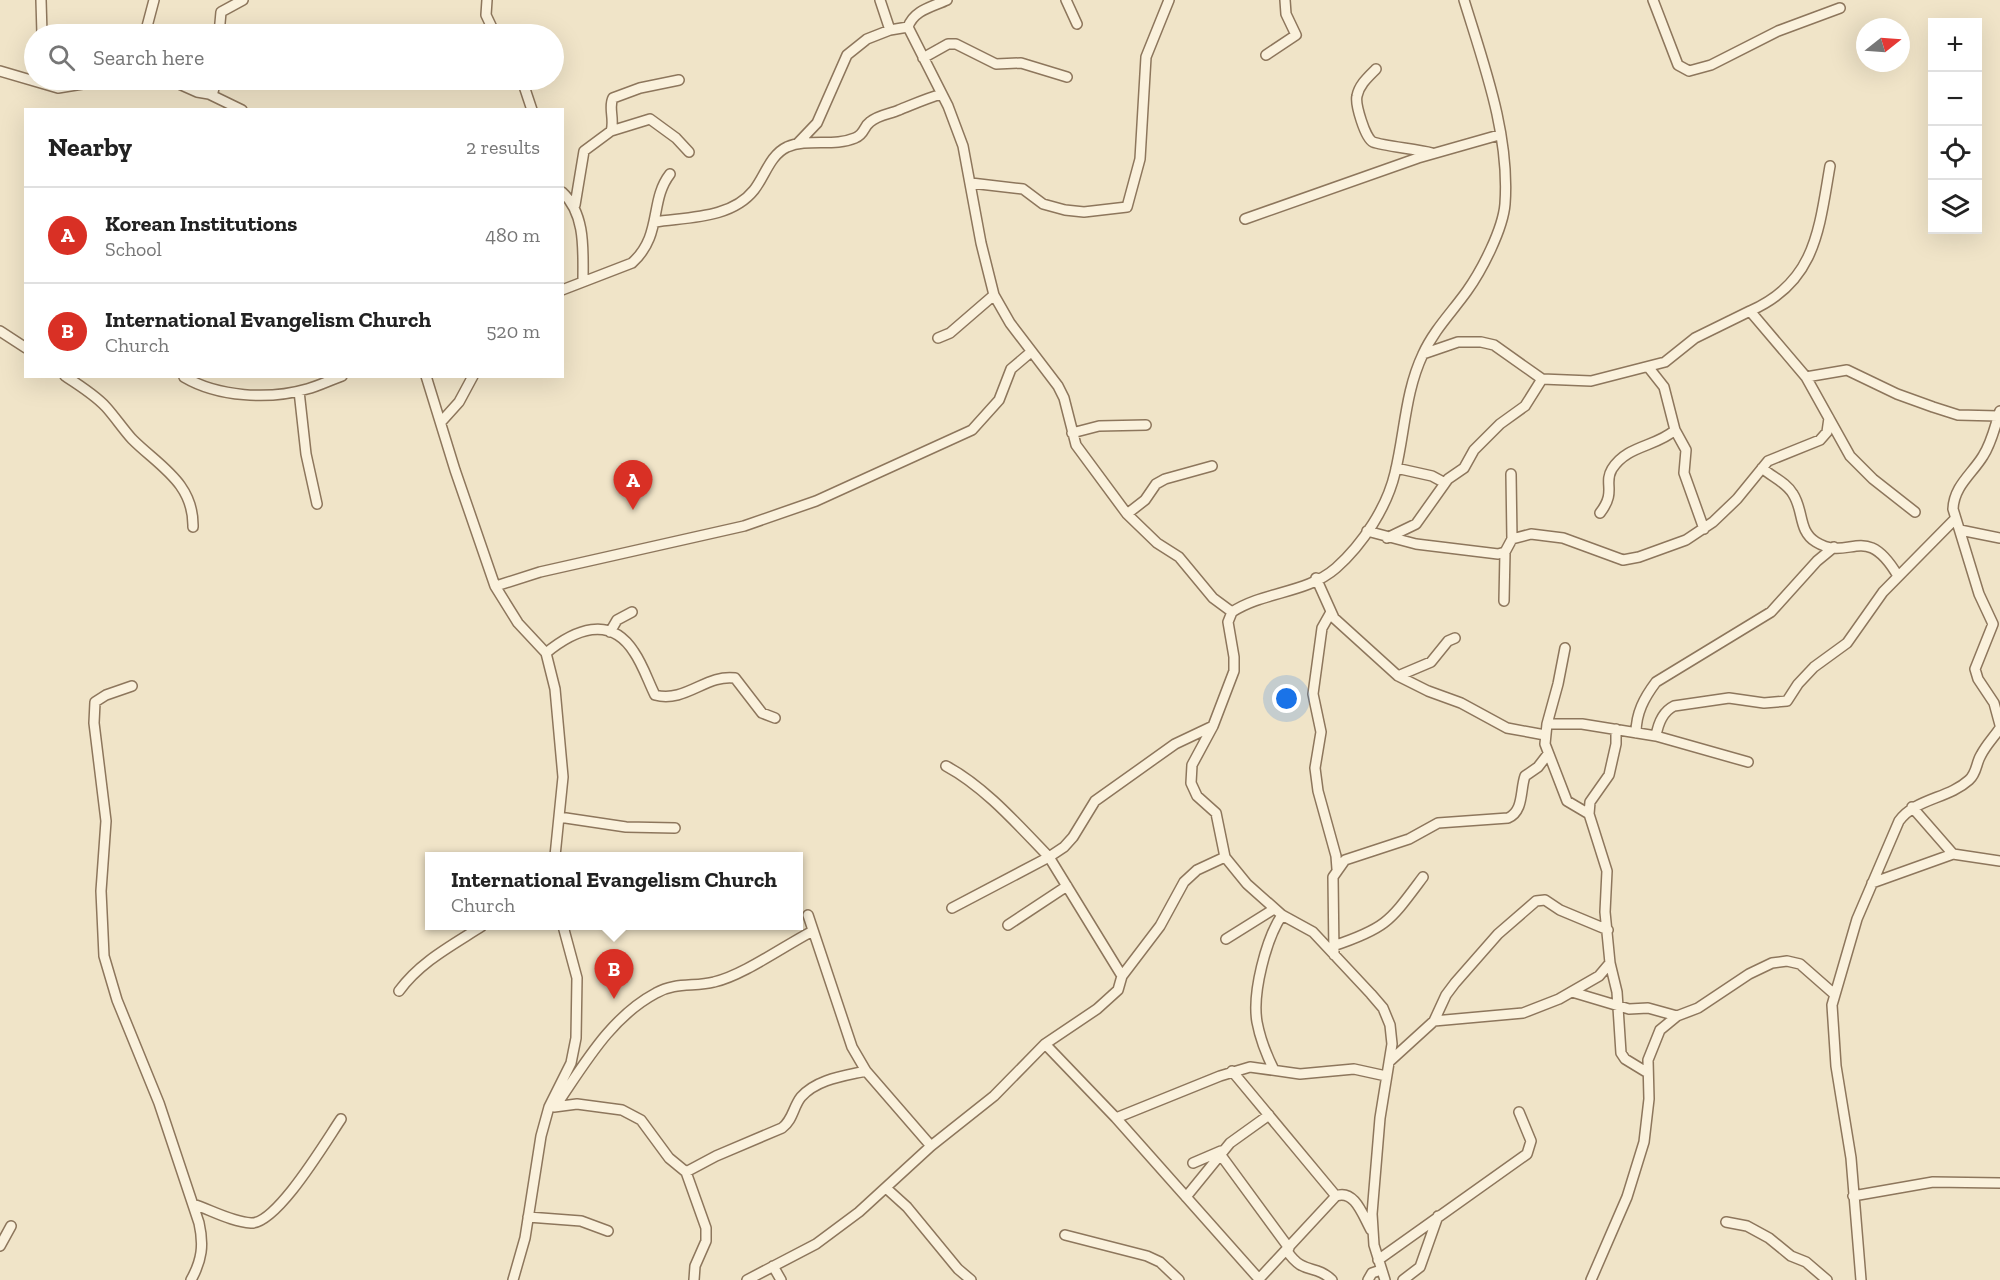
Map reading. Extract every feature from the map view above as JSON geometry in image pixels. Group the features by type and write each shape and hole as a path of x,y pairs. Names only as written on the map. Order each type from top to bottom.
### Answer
{"street":[{"path":"41,0 42,24"},
{"path":"148,24 154,0"},
{"path":"220,24 221,12 243,0"},
{"path":"487,0 486,15 490,24"},
{"path":"880,0 890,30"},
{"path":"947,0 921,10 910,21 908,27 942,94 960,136 981,243 994,295 1061,392 1076,445 1127,514 1157,543 1179,557 1213,598 1232,612"},
{"path":"1066,0 1077,24"},
{"path":"1266,55 1296,35 1286,14 1286,0"},
{"path":"1371,1231 1380,1118 1392,1044 1390,1025 1383,1008 1334,950 1313,932 1274,909 1247,884 1225,857 1216,813 1197,796 1191,783 1192,765 1213,726 1234,671 1228,622 1232,612 1259,599 1286,593 1335,569 1367,531 1388,495 1396,468 1409,388 1423,354 1432,336 1469,288 1503,215 1504,172 1490,85 1464,0"},
{"path":"1653,0 1678,65 1689,71 1711,65 1778,31 1840,8"},
{"path":"971,183 1023,189 1043,204 1065,210 1084,212 1127,207 1140,159 1146,57 1170,1"},
{"path":"797,144 817,123 847,55 867,39 890,30 908,27"},
{"path":"923,58 948,44 956,44 996,64 1021,63 1067,77"},
{"path":"1376,69 1358,93 1357,102 1368,139 1375,143 1412,147 1432,153"},
{"path":"0,71 24,78"},
{"path":"611,131 614,118 611,104 614,98 640,88 679,80"},
{"path":"192,90 208,94 238,108"},
{"path":"208,94 214,90"},
{"path":"525,90 531,108"},
{"path":"655,222 708,215 725,210 753,191 768,165 785,148 797,144 854,139 863,134 869,122 942,94"},
{"path":"583,281 581,234 575,205 584,151 611,131 650,119 676,138 689,152"},
{"path":"1245,219 1432,153 1499,135"},
{"path":"1423,354 1458,342 1494,345 1542,379 1591,381 1649,368 1665,362 1695,338 1772,302 1801,273 1814,245 1830,166"},
{"path":"564,289 632,262 641,255 649,241 660,196 670,174"},
{"path":"564,194 575,205"},
{"path":"938,338 950,333 994,295"},
{"path":"1750,311 1806,377 1850,456 1873,479 1916,512"},
{"path":"0,331 24,347"},
{"path":"496,586 540,572 734,529 816,501 972,430 999,400 1011,369 1032,352"},
{"path":"1649,368 1664,387 1675,430 1686,450 1684,473 1704,529"},
{"path":"1806,377 1847,370 1897,394 1958,415 1999,414 1991,442 1953,497 1955,519 1979,594 1993,624 1975,669 1978,679 1994,703 2000,727 1980,755 1974,776 1969,781 1939,798 1912,807 1899,821 1857,919 1833,993 1832,1016 1837,1050 1836,1066 1851,1158 1862,1280"},
{"path":"68,378 105,406 131,438 167,467 184,489 193,513 193,527"},
{"path":"186,378 209,387 244,394 279,395 299,391 336,378"},
{"path":"427,378 455,470 496,586 518,623 546,653 555,689 561,753 562,794 558,852"},
{"path":"441,422 459,402 473,378"},
{"path":"1387,538 1416,524 1445,483 1464,468 1479,443 1525,406 1542,379"},
{"path":"299,391 306,454 317,504"},
{"path":"1512,539 1520,535 1547,534 1629,560 1686,540 1704,529 1737,499 1762,468 1783,453 1820,440 1827,432 1829,418"},
{"path":"1072,433 1099,426 1146,425"},
{"path":"1599,513 1608,503 1611,495 1609,476 1618,461 1642,445 1675,430"},
{"path":"1127,514 1145,500 1156,484 1165,479 1212,466"},
{"path":"1396,468 1432,476 1445,483"},
{"path":"1762,468 1783,483 1795,496 1803,528 1808,536 1818,544 1834,547 1863,546 1876,549 1884,555 1898,576"},
{"path":"1503,601 1505,552 1512,539 1510,474"},
{"path":"1656,736 1666,710 1674,706 1729,698 1764,704 1787,701 1798,684 1814,667 1847,644 1883,592 1955,519"},
{"path":"1960,530 2000,538"},
{"path":"1367,531 1387,538 1491,554 1505,552"},
{"path":"1636,733 1636,719 1645,697 1656,682 1771,612 1817,561 1834,547"},
{"path":"1316,579 1331,612 1398,676 1428,691 1461,703 1507,728 1545,735"},
{"path":"610,632 617,620 632,612"},
{"path":"1331,612 1322,628 1313,694 1321,732 1316,768 1317,782 1325,823 1336,856 1337,869 1333,885 1334,950"},
{"path":"546,653 563,638 591,628 610,632 616,634 634,652 655,695 675,697 723,676 735,678 762,713 775,718"},
{"path":"1398,676 1431,662 1448,641 1455,638"},
{"path":"1565,648 1545,735 1548,754 1567,801 1589,814"},
{"path":"132,686 106,695 95,702 94,723 106,821 101,891 104,956 117,1000 141,1055 193,1204 204,1243 200,1264 191,1280"},
{"path":"1546,724 1582,724 1656,736 1748,762"},
{"path":"952,908 1065,847 1089,809 1101,796 1175,744 1213,726"},
{"path":"1616,729 1616,744 1609,775 1590,802 1589,814 1607,871 1605,912 1610,963 1618,1007 1621,1053 1625,1059 1648,1073"},
{"path":"1337,869 1345,860 1409,840 1438,823 1508,818 1514,815 1519,807 1525,776 1538,767 1548,754"},
{"path":"946,766 962,775 988,797 1048,857 1122,976"},
{"path":"1912,807 1953,854"},
{"path":"559,817 626,827 675,828"},
{"path":"1872,883 1953,854 2000,861"},
{"path":"747,1280 829,1236 931,1146 994,1096 1045,1044 1097,1009 1118,990 1122,976 1160,926 1184,882 1197,870 1225,857"},
{"path":"1334,950 1385,925 1423,877"},
{"path":"1008,926 1067,886"},
{"path":"1389,1062 1434,1021 1446,995 1455,983 1498,934 1536,900 1545,900 1560,910 1608,930"},
{"path":"1226,939 1274,909"},
{"path":"808,915 811,932 848,1036 866,1071 931,1146"},
{"path":"1274,1070 1260,1032 1256,1009 1267,950 1282,915"},
{"path":"399,991 411,974 426,961 476,930"},
{"path":"513,1280 528,1217 535,1159 568,1071 576,1038 579,991 564,930"},
{"path":"553,1107 599,1041 658,992 686,983 713,983 811,932"},
{"path":"1591,1280 1627,1197 1644,1142 1649,1099 1650,1051 1666,1023 1698,1008 1756,970 1772,963 1787,961 1800,964 1833,993"},
{"path":"1434,1021 1513,1016 1545,1005 1572,992 1599,976 1610,963"},
{"path":"1572,992 1618,1007 1634,1010 1648,1008 1677,1016"},
{"path":"1045,1044 1116,1118 1259,1279 1336,1196 1344,1194 1351,1197 1371,1231 1385,1280"},
{"path":"1116,1118 1232,1071 1256,1066 1300,1074 1354,1069 1386,1076"},
{"path":"686,1172 725,1151 782,1128 790,1122 801,1097 815,1087 866,1071"},
{"path":"1232,1071 1336,1196"},
{"path":"553,1107 577,1104 622,1110 641,1120 669,1158 686,1172 706,1228 706,1240 695,1266 694,1280"},
{"path":"1378,1260 1527,1154 1531,1141 1519,1112"},
{"path":"1186,1197 1222,1152 1269,1115"},
{"path":"193,1204 251,1223 262,1221 305,1172 341,1119"},
{"path":"1193,1163 1222,1152"},
{"path":"1222,1152 1299,1267 1321,1271 1332,1280"},
{"path":"1853,1196 1933,1182 2000,1184"},
{"path":"886,1188 907,1207 958,1269 971,1280"},
{"path":"1403,1280 1420,1267 1438,1216"},
{"path":"528,1217 581,1221 608,1231"},
{"path":"1726,1222 1747,1226 1769,1238 1791,1256 1806,1262 1827,1280"},
{"path":"0,1246 11,1226"},
{"path":"1065,1235 1148,1256 1160,1262 1179,1280"},
{"path":"773,1266 781,1280"},
{"path":"1368,1280 1372,1273 1382,1270"}],"place":[{"name":"Korean Institutions","path":"633,510"},
{"name":"International Evangelism Church","path":"614,999"}]}
